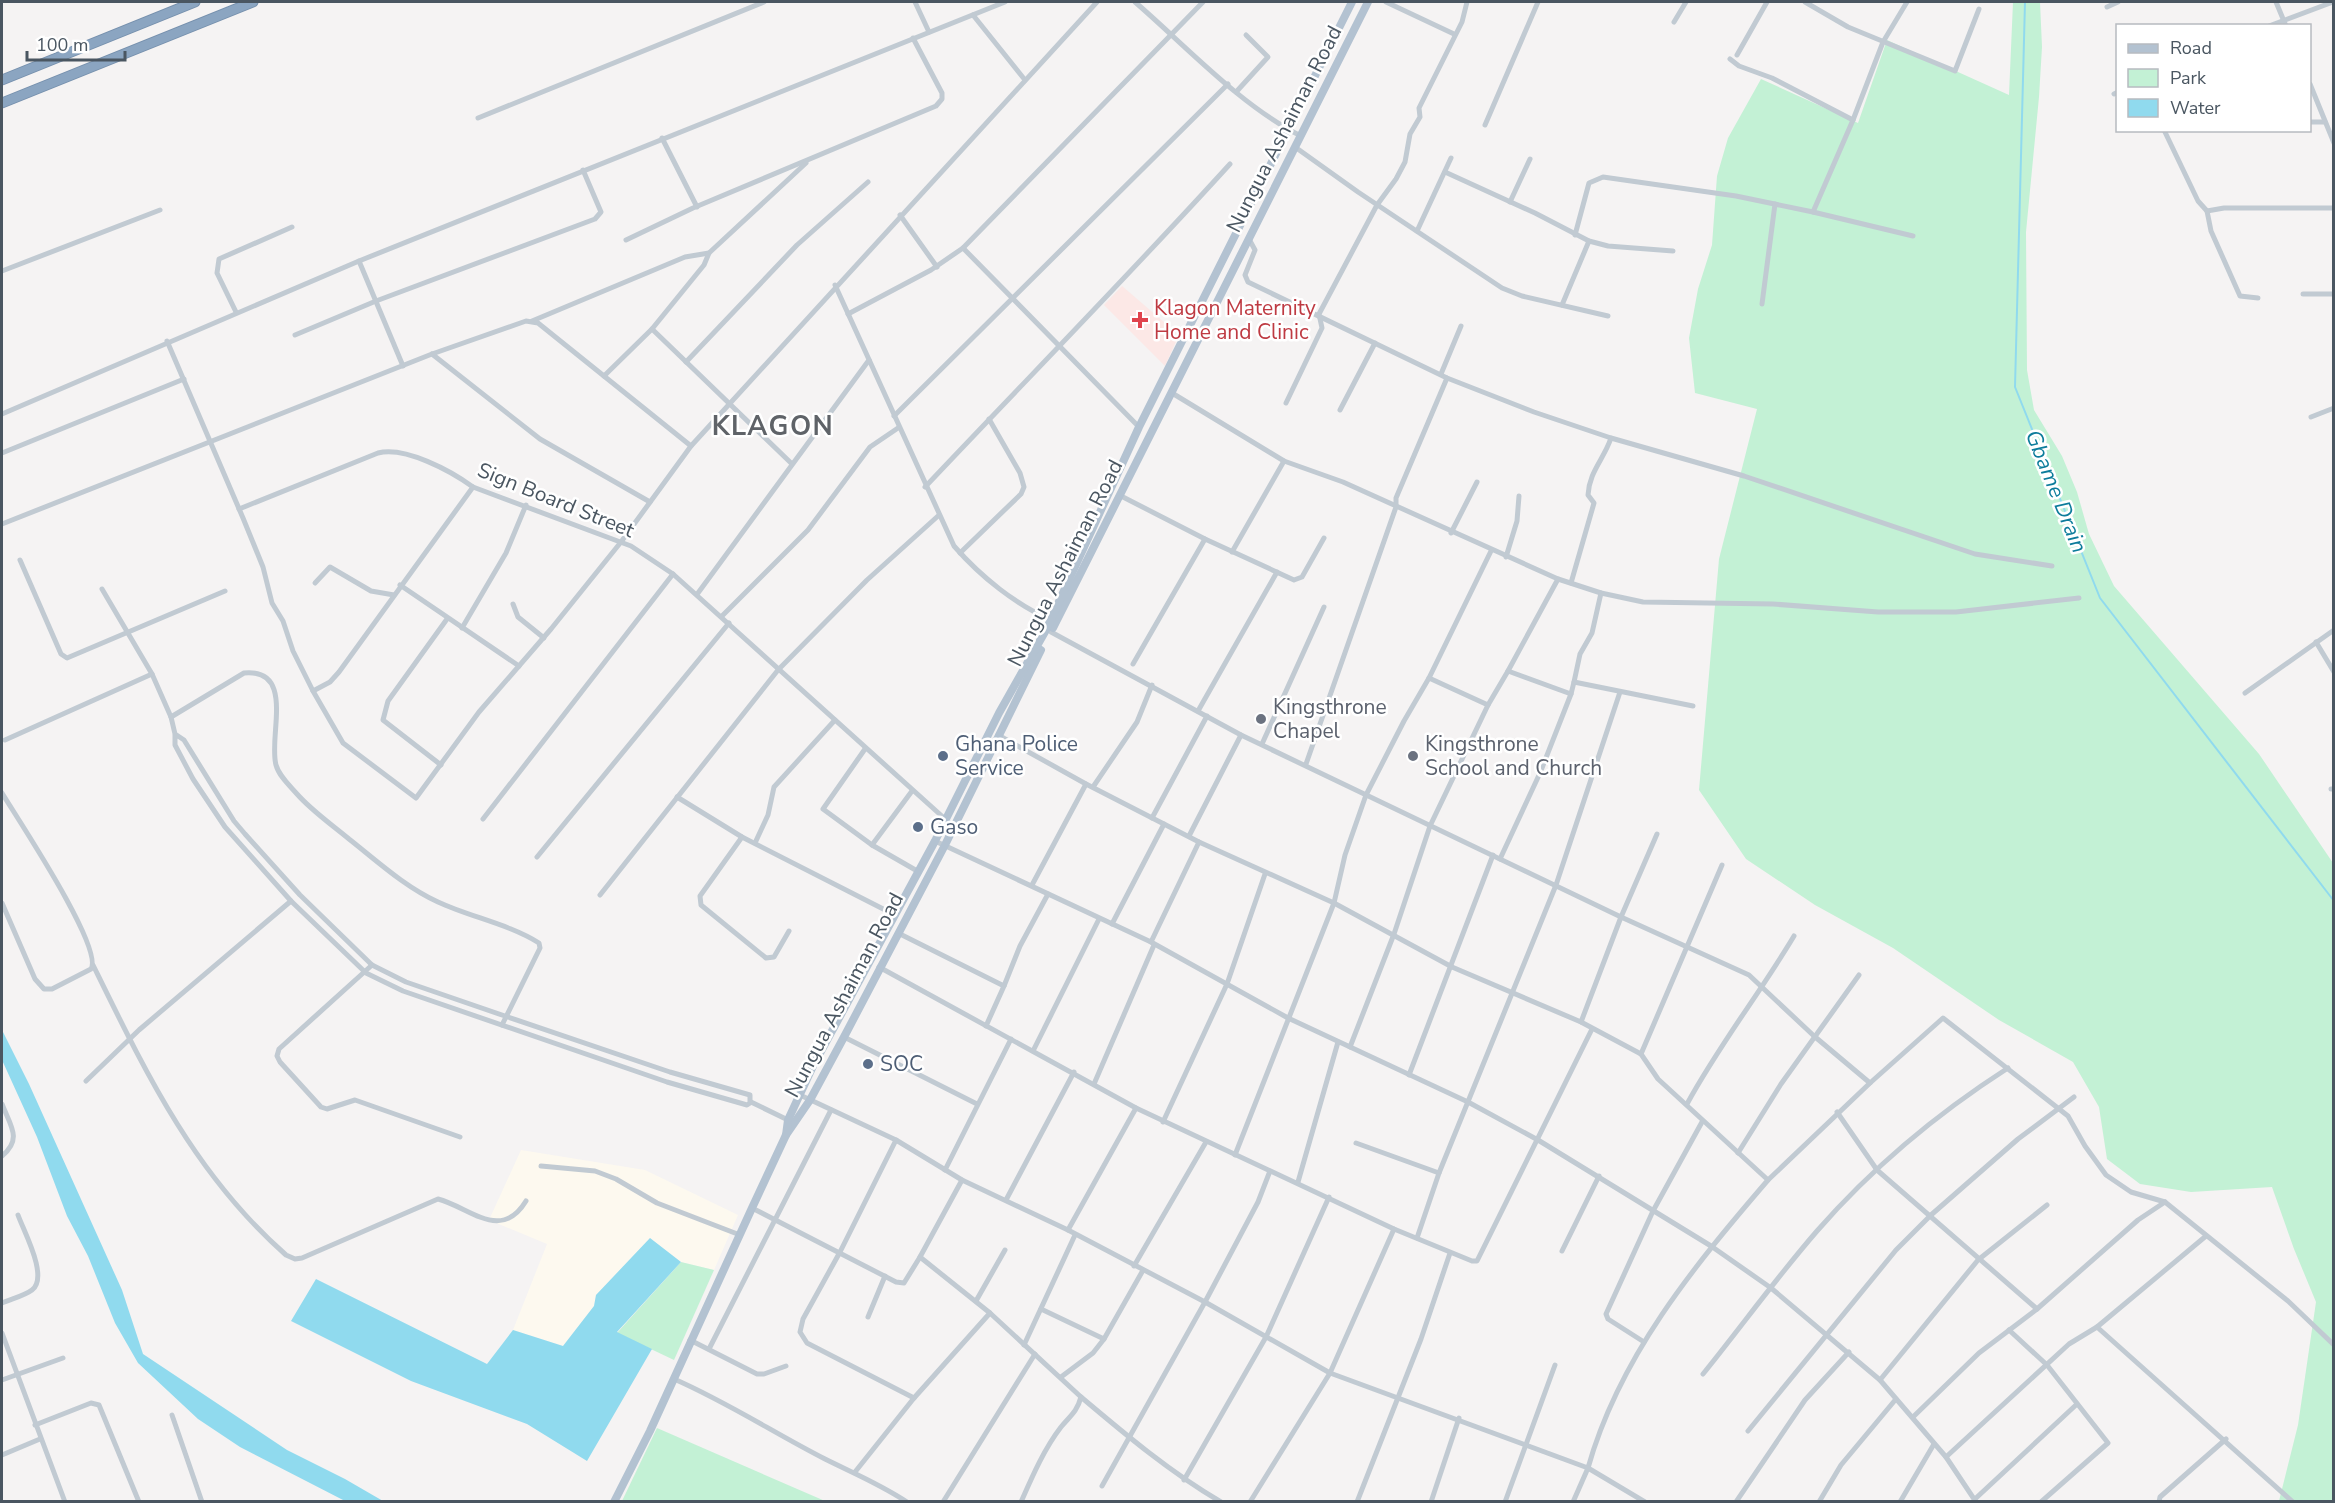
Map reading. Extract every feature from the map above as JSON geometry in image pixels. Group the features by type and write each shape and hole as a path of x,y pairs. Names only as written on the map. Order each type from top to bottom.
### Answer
{"highway":[{"path":"2,80 195,2"},
{"path":"2,103 253,2"}],"main road":[{"name":"Nungua Ashaiman Road","path":"614,1502 674,1379 786,1135 810,1100 844,1037 945,845 1051,632 1053,621 1139,427 1352,2"},
{"name":"Nungua Ashaiman Road","path":"786,1135 788,1120 800,1095 936,841 999,713 1053,621 1121,496 1368,2"}],"street":[{"path":"478,118 764,2"},
{"path":"915,2 929,32"},
{"path":"2,414 167,341 359,261 1005,2"},
{"path":"167,341 263,567 272,603 283,621 293,651 313,691 343,743 416,798 479,712 544,638 621,542 691,446 835,285 1097,2"},
{"path":"1135,2 1228,84 1287,129 1301,136"},
{"path":"848,314 937,267 963,248 1203,2"},
{"path":"1386,2 1454,34"},
{"path":"1286,403 1322,328 1319,314 1369,224 1377,205 1405,162 1410,134 1420,117 1419,108 1464,17 1467,2"},
{"path":"1485,125 1538,2"},
{"path":"1674,22 1686,2"},
{"path":"1737,55 1767,2"},
{"path":"1806,2 1848,27 1955,71 1979,9"},
{"path":"1813,212 1883,42 1906,2"},
{"path":"2107,7 2118,2"},
{"path":"2276,2 2285,22 2333,2"},
{"path":"973,15 1025,80"},
{"path":"1237,91 1268,57 1246,35"},
{"path":"626,240 940,102 942,93 913,38"},
{"path":"1730,59 1739,66 1772,78 1852,120"},
{"path":"894,416 1011,297 1228,84"},
{"path":"2311,87 2334,144"},
{"path":"2311,122 2325,122"},
{"path":"2165,132 2198,201 2207,211 2211,231 2240,296 2258,298"},
{"path":"662,138 697,207"},
{"path":"1295,147 1502,288 1608,316"},
{"path":"1417,231 1451,158"},
{"path":"604,376 652,329 704,265 709,253 809,159"},
{"path":"1510,202 1530,159"},
{"path":"925,487 1027,378 1060,348 1230,164"},
{"path":"294,334 375,301 595,219 601,212 600,205 583,170"},
{"path":"1445,172 1535,213 1589,241 1608,246 1673,251"},
{"path":"1575,235 1589,183 1603,177 1775,204 1913,236"},
{"path":"686,362 798,245 868,182"},
{"path":"1762,304 1775,204"},
{"path":"2207,211 2224,208 2334,208"},
{"path":"2,272 160,210"},
{"path":"900,215 937,267"},
{"path":"236,312 217,273 219,259 292,227"},
{"path":"1249,239 1256,250 1245,274 1248,282 1305,310 1319,314 1447,378 1611,438 1744,476 1974,554 2052,566"},
{"path":"1562,305 1589,241"},
{"path":"963,248 1139,427"},
{"path":"2,523 513,323 531,321 685,256 709,253"},
{"path":"359,261 403,366"},
{"path":"835,285 938,516 960,553 990,582 1053,621"},
{"path":"2303,294 2334,294"},
{"path":"531,321 538,323 691,446"},
{"path":"1441,374 1461,326"},
{"path":"652,329 791,464"},
{"path":"1340,410 1375,343"},
{"path":"432,354 540,439 650,502"},
{"path":"698,593 869,360"},
{"path":"1306,764 1396,507 1396,498 1447,378"},
{"path":"2,453 184,379"},
{"path":"1172,393 1284,461 1343,482 1557,579 1600,593 1643,602 1773,604 1878,612 1956,612 2079,598"},
{"path":"2311,417 2334,408"},
{"path":"960,553 1021,494 1024,487 1020,473 989,419"},
{"path":"722,616 808,530 870,447 898,428"},
{"path":"1571,583 1594,503 1588,495 1592,471 1604,458 1611,438"},
{"name":"Sign Board Street","path":"239,508 388,450 412,456 462,479 473,487 621,542 673,574 698,593 778,670 954,827"},
{"path":"1232,552 1284,461"},
{"path":"1450,532 1478,482"},
{"path":"313,691 330,682 339,672 473,487"},
{"path":"1121,496 1232,552 1298,580 1324,537"},
{"path":"1506,557 1517,521 1519,496"},
{"path":"462,628 506,553 526,505"},
{"path":"600,895 778,670 867,580 938,516"},
{"path":"1133,664 1205,539"},
{"path":"1235,1155 1334,903 1345,855 1366,795 1429,678 1491,551"},
{"path":"20,560 61,654 72,657 225,591"},
{"path":"315,583 330,567 371,591 394,595"},
{"path":"1198,711 1277,572"},
{"path":"483,819 673,574"},
{"path":"1350,1047 1394,934 1430,826 1488,705 1557,579"},
{"path":"400,585 519,666"},
{"path":"102,589 130,632 152,674 171,717 176,734 175,745 188,771 225,827 291,901 366,973 403,991 667,1082 747,1105 751,1102"},
{"path":"1500,859 1540,773 1571,694 1580,654 1592,633 1600,593"},
{"path":"513,604 518,617 544,638"},
{"path":"1263,744 1324,607"},
{"path":"441,765 383,720 383,712 388,701 447,619"},
{"path":"537,857 729,623"},
{"path":"2245,693 2334,630"},
{"path":"1051,632 1241,735 1306,764 1621,917 1749,975 1814,1036 1870,1083"},
{"path":"2316,642 2334,672"},
{"path":"1508,671 1571,694"},
{"path":"171,717 244,673 254,672 266,677 273,686 277,705 275,763 279,773 305,804 405,883 436,902 539,943 540,948 502,1025"},
{"path":"5,740 152,674"},
{"path":"1429,678 1488,705"},
{"path":"1574,682 1693,706"},
{"path":"1093,788 1137,722 1152,685"},
{"path":"1417,1238 1439,1173 1556,885 1620,692"},
{"path":"1152,818 1207,716"},
{"path":"755,843 768,815 774,787 835,720"},
{"path":"176,734 184,740 245,834 300,895 372,965 406,982 670,1072 750,1095 751,1102"},
{"path":"998,735 1093,788 1199,842 1265,874 1334,903 1452,967 1581,1022 1641,1054 1658,1079 1687,1104 1702,1122 1768,1180"},
{"path":"1189,836 1241,735"},
{"path":"865,749 824,809 872,845 919,872"},
{"path":"1032,885 1086,784"},
{"path":"872,845 912,791"},
{"path":"2,793 27,832 80,926 93,958 93,965 170,1115 233,1204 285,1255 295,1259 302,1258 438,1199 486,1220 505,1221 517,1215 526,1201"},
{"path":"677,797 741,837 895,915"},
{"path":"1112,924 1164,824"},
{"path":"1581,1022 1621,917 1657,834"},
{"path":"741,837 700,896 701,905 766,958 774,957 789,931"},
{"path":"936,841 1153,944 1288,1018 1467,1102 1538,1140 1711,1246 1772,1288 1880,1380 1946,1457 1975,1500 2077,1404"},
{"path":"1094,1083 1199,842"},
{"path":"1409,1075 1493,855"},
{"path":"1641,1054 1722,865"},
{"path":"1163,1122 1227,984 1265,874"},
{"path":"986,1026 1020,946 1048,894"},
{"path":"86,1081 130,1039 291,901"},
{"path":"2,903 35,980 44,989 52,989 91,969 93,965"},
{"path":"1033,1051 1099,919"},
{"path":"898,933 1004,986"},
{"path":"1687,1104 1721,1045 1763,988 1794,936"},
{"path":"372,965 366,973 279,1049 277,1056 280,1062 321,1107 327,1109 355,1100 460,1137"},
{"path":"879,967 1163,1122 1298,1182 1394,1229 1450,1253 1477,1261 1592,1029"},
{"path":"1738,1154 1814,1036 1859,975"},
{"path":"1573,1502 1622,1380 1644,1342 1711,1246 1768,1180 1837,1112 1942,1018 2068,1116 2085,1146 2106,1175 2132,1192 2165,1202 2280,1294 2334,1345"},
{"path":"844,1037 977,1104"},
{"path":"945,1170 1011,1039"},
{"path":"1298,1182 1338,1042"},
{"path":"1703,1374 1818,1230 1877,1170 1958,1100 2008,1068"},
{"path":"667,1082 670,1072"},
{"path":"1006,1200 1074,1072"},
{"path":"800,1095 896,1140 962,1180 1068,1230 1142,1272 1205,1302 1330,1373 1459,1418 1588,1468 1645,1502"},
{"path":"1748,1431 1896,1250 1931,1215 2058,1107 2074,1097"},
{"path":"751,1102 788,1120"},
{"path":"2,1104 14,1137 12,1147 2,1156"},
{"path":"1068,1230 1136,1108"},
{"path":"709,1349 831,1110"},
{"path":"1837,1112 1877,1170 1931,1215 1978,1260 2037,1308"},
{"path":"1644,1342 1608,1319 1606,1314 1653,1211 1702,1122"},
{"path":"896,1140 840,1252 803,1319 800,1332 807,1343 914,1398"},
{"path":"1134,1266 1206,1142"},
{"path":"1356,1143 1439,1173"},
{"path":"541,1166 595,1171 616,1179 657,1203 740,1235"},
{"path":"1102,1486 1205,1302 1258,1202 1270,1171"},
{"path":"1562,1251 1599,1176"},
{"path":"752,1208 885,1276 904,1283 962,1180"},
{"path":"1184,1480 1266,1337 1329,1197"},
{"path":"1913,1416 1979,1353 2037,1308 2138,1220 2165,1202"},
{"path":"1880,1380 1978,1260 2047,1205"},
{"path":"2,1303 31,1291 38,1279 36,1263 18,1215"},
{"path":"1250,1502 1330,1373 1394,1229"},
{"path":"1024,1345 1075,1235"},
{"path":"1946,1457 2070,1344 2097,1327 2206,1236"},
{"path":"976,1302 1005,1250"},
{"path":"1357,1502 1398,1398 1450,1253"},
{"path":"920,1257 990,1313 1129,1438 1184,1480 1221,1502"},
{"path":"1061,1377 1093,1353 1104,1339 1142,1272"},
{"path":"868,1317 885,1276"},
{"path":"1041,1310 1104,1339"},
{"path":"855,1472 914,1398 990,1313"},
{"path":"2097,1327 2226,1439 2273,1486 2293,1502"},
{"path":"2009,1330 2047,1365 2108,1443 2041,1502"},
{"path":"2,1333 62,1501"},
{"path":"690,1340 757,1374 764,1374 786,1366"},
{"path":"1736,1502 1805,1400 1849,1352"},
{"path":"943,1502 1035,1354"},
{"path":"2,1380 63,1358"},
{"path":"1504,1502 1524,1443 1556,1365"},
{"path":"674,1379 711,1395 826,1460 855,1472 907,1502"},
{"path":"1021,1502 1033,1474 1061,1427 1077,1413 1082,1397"},
{"path":"1819,1502 1841,1465 1896,1399"},
{"path":"34,1425 91,1403 99,1405 139,1502"},
{"path":"172,1415 202,1502"},
{"path":"1431,1502 1459,1418"},
{"path":"2,1455 40,1439"},
{"path":"2159,1502 2160,1497 2226,1439"},
{"path":"1900,1502 1934,1444"}],"shaded area":[{"name":"Klagon Maternity Home and Clinic","path":"1122,286 1179,335 1165,366 1104,305"},
{"path":"521,1150 645,1170 738,1215 714,1270 681,1262 650,1238 596,1295 594,1306 563,1346 513,1330 547,1244 489,1220"}],"green space":[{"path":"2013,2 2040,2 2042,47 2039,97 2026,232 2027,370 2034,410 2062,456 2077,492 2089,534 2114,586 2259,754 2333,863 2333,1501 2279,1501 2298,1425 2316,1302 2272,1187 2191,1192 2140,1184 2107,1159 2099,1107 2073,1062 1999,1020 1893,948 1815,905 1746,859 1699,790 1719,559 1757,409 1695,393 1689,338 1698,289 1712,245 1717,176 1728,138 1761,79 1858,123 1887,40 2009,95"},
{"path":"681,1262 714,1270 674,1360 617,1333"},
{"path":"657,1428 825,1501 622,1501"}],"water":[{"path":"2,1030 29,1084 122,1290 143,1354 287,1450 383,1501 345,1501 240,1447 198,1419 138,1363 115,1323 88,1256 67,1216 37,1137 2,1060"},
{"path":"650,1238 681,1262 617,1332 652,1349 587,1461 527,1424 411,1381 291,1321 316,1279 487,1364 513,1330 563,1346 594,1306 596,1295"}],"waterway":[{"name":"Gbame Drain","path":"2025,2 2015,387 2100,598 2334,901"}],"place":[{"name":"Klagon Maternity Home and Clinic","path":"1140,320"},
{"name":"Kingsthrone Chapel","path":"1261,719"},
{"name":"Ghana Police Service","path":"943,756"},
{"name":"Kingsthrone School and Church","path":"1413,756"},
{"name":"Gaso","path":"918,827"},
{"name":"SOC","path":"868,1064"}],"district":[{"name":"KLAGON","path":"773,426"}]}
